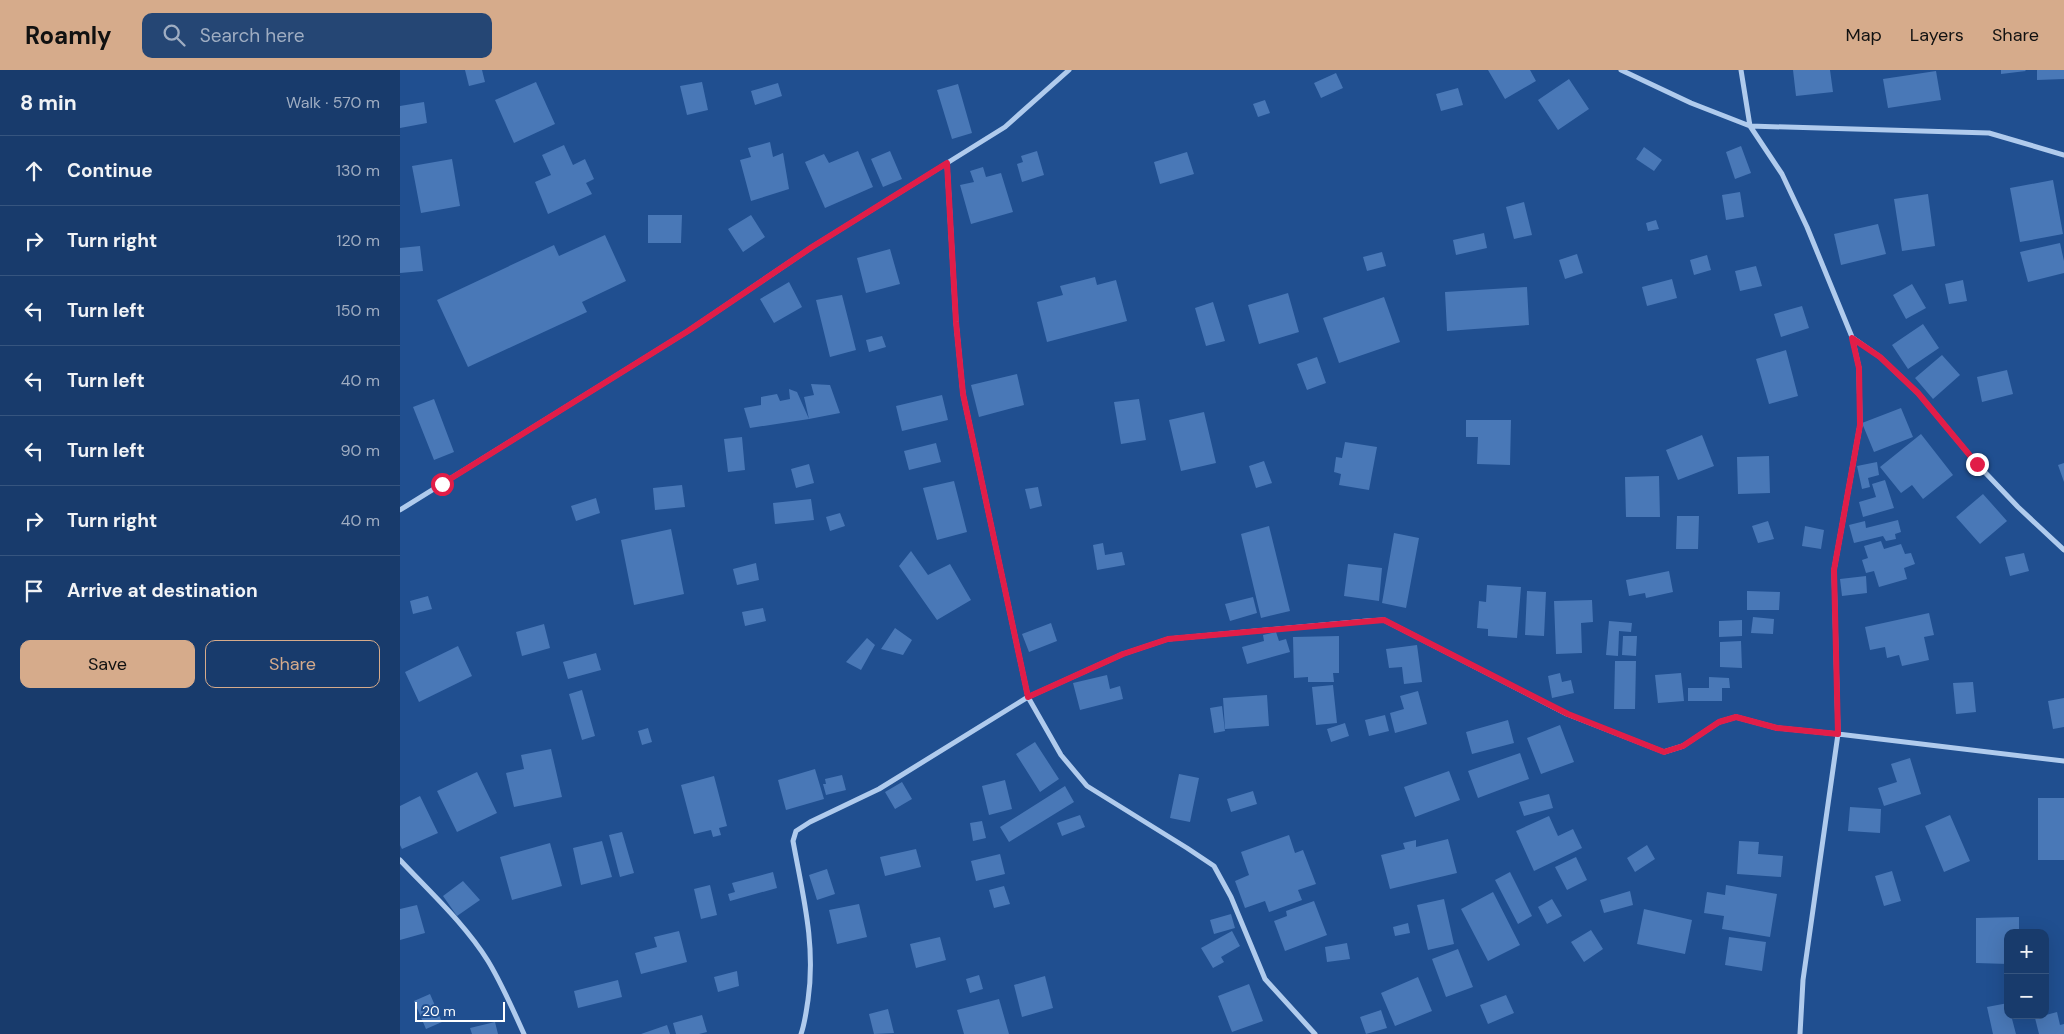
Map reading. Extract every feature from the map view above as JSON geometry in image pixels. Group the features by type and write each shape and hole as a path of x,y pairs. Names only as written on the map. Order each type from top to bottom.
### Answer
{"street":[{"path":"400,510 688,331 812,247 1005,127 1069,70"},
{"path":"1621,70 1691,104 1750,126 1989,133 2064,155"},
{"path":"1741,70 1750,126 1782,174 1807,227 1852,338 1859,368 1860,425 1834,570 1838,734 1803,980 1800,1034"},
{"path":"947,163 956,322 963,394 1028,697 1061,755 1088,786 1214,866 1232,897 1265,979 1315,1034"},
{"path":"1852,338 1880,357 1918,393 1977,464 2018,507 2064,550"},
{"path":"801,1034 811,979 811,941 793,841 796,831 810,822 878,790 1028,697 1123,654 1168,639 1384,620 1568,714 1664,752 1683,746 1719,722 1736,717 1777,728 2064,762"},
{"path":"400,860 463,927 489,962 524,1034"}],"building":[{"path":"465,70 482,70 485,82 469,86"},
{"path":"1488,70 1530,70 1536,81 1505,99"},
{"path":"1793,70 1830,70 1833,92 1796,96"},
{"path":"2001,70 2025,70 2026,71 2001,74"},
{"path":"2037,70 2064,70 2064,79 2037,80"},
{"path":"1936,71 1941,100 1888,108 1883,79"},
{"path":"1336,73 1343,88 1321,98 1314,83"},
{"path":"1569,79 1589,109 1558,130 1538,100"},
{"path":"536,82 555,124 514,143 495,100"},
{"path":"702,82 708,110 687,115 680,86"},
{"path":"778,83 782,96 755,105 751,91"},
{"path":"958,84 972,133 952,139 937,90"},
{"path":"1458,88 1463,105 1441,111 1436,94"},
{"path":"1265,100 1270,113 1258,117 1253,104"},
{"path":"424,102 427,123 400,128 400,106"},
{"path":"770,142 773,157 783,153 789,189 751,201 740,160 751,157 748,148"},
{"path":"564,145 573,165 585,159 594,179 586,183 592,194 548,214 535,182 551,175 542,155"},
{"path":"1741,146 1751,173 1735,179 1726,152"},
{"path":"1644,147 1662,160 1654,171 1636,159"},
{"path":"858,151 873,187 825,208 805,162 824,154 829,163"},
{"path":"890,151 902,179 883,187 871,159"},
{"path":"1037,151 1044,175 1022,182 1017,164 1023,162 1021,156"},
{"path":"1187,152 1194,174 1160,184 1154,162"},
{"path":"452,159 460,206 421,213 412,166"},
{"path":"983,167 986,177 1001,173 1013,212 971,224 960,185 974,182 970,171"},
{"path":"2053,180 2063,234 2020,242 2010,188"},
{"path":"1740,192 1744,217 1726,220 1722,195"},
{"path":"1928,194 1935,246 1902,251 1894,199"},
{"path":"1524,202 1532,235 1514,239 1506,207"},
{"path":"648,215 682,215 681,243 648,243"},
{"path":"751,215 765,237 743,252 728,229"},
{"path":"1656,220 1659,229 1648,231 1646,223"},
{"path":"1878,224 1886,254 1841,265 1834,234"},
{"path":"1484,233 1487,248 1456,255 1453,240"},
{"path":"605,235 626,281 582,302 587,312 468,367 437,300 554,245 559,256"},
{"path":"2060,243 2064,261 2064,273 2028,282 2020,252"},
{"path":"420,246 423,271 400,273 400,248"},
{"path":"890,249 900,284 866,293 857,258"},
{"path":"1382,252 1386,266 1367,271 1363,257"},
{"path":"1577,254 1583,273 1565,279 1559,260"},
{"path":"1707,255 1711,270 1694,275 1690,260"},
{"path":"1756,266 1762,286 1740,291 1735,271"},
{"path":"1095,277 1097,285 1116,280 1127,321 1047,342 1037,302 1063,295 1060,286"},
{"path":"1672,279 1677,298 1647,306 1642,287"},
{"path":"1963,280 1967,301 1949,304 1945,284"},
{"path":"789,282 802,307 774,323 760,299"},
{"path":"1912,284 1926,308 1906,319 1893,295"},
{"path":"1527,287 1529,325 1447,331 1445,292"},
{"path":"1288,293 1299,332 1259,344 1248,305"},
{"path":"842,295 856,350 830,357 816,300"},
{"path":"1384,297 1400,342 1339,363 1323,318"},
{"path":"1213,302 1225,341 1206,346 1195,308"},
{"path":"1802,306 1809,328 1781,337 1774,314"},
{"path":"1923,324 1939,348 1908,369 1892,345"},
{"path":"882,336 886,347 869,352 866,340"},
{"path":"1786,350 1798,396 1769,404 1756,359"},
{"path":"1942,355 1960,375 1933,399 1915,378"},
{"path":"1317,357 1326,383 1307,390 1297,364"},
{"path":"2007,370 2013,394 1982,402 1977,377"},
{"path":"1017,374 1024,405 979,417 971,385"},
{"path":"811,384 830,385 840,413 809,419 804,397 814,395"},
{"path":"789,389 797,392 809,419 750,428 744,408 761,405 761,397 777,394 780,401 790,399"},
{"path":"942,395 948,420 902,431 896,406"},
{"path":"434,399 454,452 434,460 413,407"},
{"path":"1139,399 1146,440 1121,444 1114,402"},
{"path":"1901,408 1913,437 1874,452 1862,423"},
{"path":"1204,412 1216,463 1181,471 1169,420"},
{"path":"1466,420 1511,420 1510,465 1477,464 1478,437 1466,437"},
{"path":"1921,434 1953,475 1923,499 1912,485 1901,493 1880,467"},
{"path":"1702,435 1714,466 1678,480 1666,450"},
{"path":"742,437 745,470 728,472 724,439"},
{"path":"1345,442 1377,447 1369,490 1339,485 1341,474 1334,472 1336,457 1342,458"},
{"path":"936,443 941,462 909,470 904,451"},
{"path":"1769,456 1770,493 1738,494 1737,457"},
{"path":"1264,461 1272,483 1256,488 1249,466"},
{"path":"1877,462 1879,475 1868,478 1870,487 1862,489 1857,466"},
{"path":"2064,463 2064,482 2058,465"},
{"path":"809,464 814,483 796,488 791,469"},
{"path":"1659,476 1660,517 1626,517 1625,477"},
{"path":"1885,480 1894,508 1863,517 1859,502 1876,497 1872,484"},
{"path":"954,481 967,532 937,540 923,488"},
{"path":"682,485 685,507 655,510 653,488"},
{"path":"1038,487 1042,506 1030,509 1025,489"},
{"path":"1983,494 2007,521 1980,544 1956,517"},
{"path":"596,498 600,513 576,521 571,506"},
{"path":"811,499 814,520 775,524 773,503"},
{"path":"840,513 845,526 830,531 826,517"},
{"path":"1677,516 1699,516 1698,549 1676,549"},
{"path":"1898,520 1901,532 1895,534 1896,539 1886,541 1883,536 1854,543 1849,525 1865,521 1866,528"},
{"path":"1768,521 1774,539 1758,543 1752,526"},
{"path":"1269,526 1290,611 1261,618 1241,534"},
{"path":"1805,526 1824,530 1821,549 1802,546"},
{"path":"671,529 684,594 634,605 621,540"},
{"path":"1394,533 1419,538 1406,608 1382,603"},
{"path":"1881,541 1884,549 1901,544 1905,554 1911,553 1915,564 1904,568 1907,579 1879,587 1874,571 1866,573 1862,560 1868,558 1864,546"},
{"path":"1103,543 1105,555 1122,552 1125,565 1097,570 1093,545"},
{"path":"911,551 928,575 950,564 971,600 937,620 899,566"},
{"path":"2024,553 2029,571 2010,576 2005,557"},
{"path":"756,563 759,580 737,585 733,569"},
{"path":"1348,564 1382,568 1379,601 1344,596"},
{"path":"1669,571 1673,592 1646,598 1645,593 1629,596 1626,580"},
{"path":"1866,576 1867,593 1842,596 1840,579"},
{"path":"1487,585 1521,587 1517,638 1488,636 1488,629 1477,628 1479,601 1486,602"},
{"path":"1527,591 1546,592 1544,636 1525,635"},
{"path":"1747,591 1780,592 1779,610 1747,610"},
{"path":"428,596 432,609 413,614 410,601"},
{"path":"1253,597 1257,613 1230,621 1225,604"},
{"path":"1592,600 1593,622 1581,623 1582,653 1556,654 1554,601"},
{"path":"763,608 766,621 745,626 742,612"},
{"path":"1929,613 1934,635 1924,637 1929,660 1902,666 1899,655 1887,658 1885,647 1870,650 1865,627"},
{"path":"1753,617 1774,619 1773,634 1751,633"},
{"path":"1742,620 1742,636 1719,637 1719,621"},
{"path":"1609,621 1632,623 1631,632 1619,631 1618,656 1606,655"},
{"path":"1051,623 1057,641 1029,652 1022,634"},
{"path":"544,624 550,648 522,656 516,632"},
{"path":"895,628 912,640 903,655 881,649"},
{"path":"1276,632 1279,641 1286,639 1290,652 1247,664 1242,647 1264,641 1263,635"},
{"path":"1339,636 1339,673 1333,673 1334,682 1308,682 1308,677 1294,678 1293,637"},
{"path":"1623,636 1637,636 1636,656 1622,655"},
{"path":"867,638 875,645 861,670 846,662"},
{"path":"1741,641 1742,668 1720,667 1720,642"},
{"path":"1417,645 1422,682 1404,684 1402,667 1389,668 1386,649"},
{"path":"458,646 472,676 419,702 405,672"},
{"path":"596,653 601,670 568,679 563,662"},
{"path":"1615,661 1636,661 1635,709 1614,709"},
{"path":"1560,673 1562,682 1571,680 1574,693 1552,698 1548,676"},
{"path":"1681,673 1684,701 1658,703 1655,675"},
{"path":"1107,675 1110,689 1120,686 1123,699 1080,710 1073,683"},
{"path":"1709,677 1729,678 1730,688 1722,688 1722,701 1688,701 1688,688 1709,688"},
{"path":"1973,682 1976,712 1956,714 1953,683"},
{"path":"1333,685 1337,723 1316,725 1312,687"},
{"path":"582,690 595,736 582,740 569,694"},
{"path":"1418,691 1427,724 1395,733 1390,713 1404,709 1400,696"},
{"path":"1267,695 1269,726 1225,729 1223,698"},
{"path":"2064,698 2064,727 2053,729 2048,701"},
{"path":"1222,706 1225,731 1214,733 1210,708"},
{"path":"1385,715 1389,731 1369,736 1365,720"},
{"path":"1508,720 1514,743 1472,754 1466,732"},
{"path":"1345,723 1349,736 1331,742 1327,729"},
{"path":"1560,725 1574,762 1541,774 1527,738"},
{"path":"648,728 652,742 642,745 638,731"},
{"path":"1035,742 1059,779 1040,792 1016,754"},
{"path":"551,749 562,797 514,807 506,773 524,769 521,755"},
{"path":"1520,753 1529,779 1478,798 1468,771"},
{"path":"1910,758 1921,794 1884,806 1878,788 1897,782 1891,764"},
{"path":"815,769 824,799 786,810 778,780"},
{"path":"1449,771 1460,800 1415,817 1404,787"},
{"path":"477,772 497,813 457,832 437,791"},
{"path":"1179,774 1199,778 1190,822 1170,818"},
{"path":"842,775 846,790 826,795 823,784 826,784 825,779"},
{"path":"714,776 727,826 719,828 721,835 713,837 711,830 694,834 681,785"},
{"path":"1005,780 1012,809 989,815 982,786"},
{"path":"902,782 912,799 895,809 885,792"},
{"path":"1065,786 1074,802 1009,842 1000,827"},
{"path":"1253,791 1257,804 1231,812 1227,799"},
{"path":"1549,794 1553,808 1524,816 1519,802"},
{"path":"420,796 438,833 402,849 400,845 400,806"},
{"path":"2038,798 2064,798 2064,860 2038,860"},
{"path":"1850,807 1881,809 1880,833 1848,831"},
{"path":"1080,815 1085,827 1062,836 1057,823"},
{"path":"1950,815 1970,861 1944,872 1925,826"},
{"path":"1549,816 1558,836 1573,829 1582,848 1534,871 1516,831"},
{"path":"982,821 986,838 973,841 970,823"},
{"path":"622,832 634,873 620,877 609,835"},
{"path":"1289,835 1295,853 1303,850 1316,884 1298,890 1302,900 1269,912 1265,901 1245,908 1235,881 1249,875 1241,852"},
{"path":"1448,839 1457,873 1390,889 1381,855 1405,849 1403,843 1416,840 1416,847"},
{"path":"602,841 612,877 581,885 573,848"},
{"path":"1739,841 1759,842 1758,854 1783,856 1781,877 1737,874"},
{"path":"550,843 562,886 512,900 500,857"},
{"path":"1647,845 1655,859 1635,872 1627,858"},
{"path":"916,849 921,867 885,876 880,857"},
{"path":"1000,854 1005,874 976,881 971,861"},
{"path":"1576,857 1587,880 1567,890 1555,867"},
{"path":"827,869 835,894 817,900 809,875"},
{"path":"1892,871 1901,901 1884,906 1875,876"},
{"path":"773,872 777,888 730,901 728,894 735,892 732,883"},
{"path":"1510,872 1532,916 1518,924 1495,880"},
{"path":"463,881 480,900 457,916 443,896"},
{"path":"710,885 717,915 701,919 694,889"},
{"path":"1726,885 1777,894 1770,937 1722,929 1724,916 1704,913 1707,892 1725,895"},
{"path":"1004,886 1010,904 994,908 989,890"},
{"path":"1630,891 1633,905 1604,913 1600,900"},
{"path":"1493,892 1520,945 1488,961 1461,909"},
{"path":"1444,899 1454,944 1428,950 1417,905"},
{"path":"1552,899 1562,916 1547,924 1538,907"},
{"path":"1314,901 1327,935 1285,951 1274,921 1287,916 1286,911"},
{"path":"859,904 867,937 837,944 829,910"},
{"path":"417,905 425,933 400,940 400,909"},
{"path":"1644,909 1692,920 1685,954 1637,944"},
{"path":"1231,914 1235,928 1214,934 1210,920"},
{"path":"2019,917 2019,929 2004,929 2004,964 1976,963 1976,918"},
{"path":"1408,923 1410,933 1395,936 1393,927"},
{"path":"1591,930 1603,949 1584,962 1571,942"},
{"path":"679,931 687,962 641,974 635,953 657,947 654,937"},
{"path":"1232,931 1240,946 1221,957 1224,962 1213,968 1201,948"},
{"path":"940,937 946,960 916,968 910,944"},
{"path":"1729,937 1766,942 1762,971 1725,965"},
{"path":"1347,943 1350,959 1327,962 1325,947"},
{"path":"1458,949 1473,987 1446,997 1432,959"},
{"path":"737,971 739,986 718,992 714,977"},
{"path":"979,975 983,989 970,993 966,979"},
{"path":"1045,976 1053,1008 1022,1017 1014,985"},
{"path":"1418,977 1432,1011 1395,1026 1381,993"},
{"path":"618,980 622,997 578,1008 574,991"},
{"path":"1249,984 1263,1021 1232,1032 1218,996"},
{"path":"430,994 442,1022 426,1029 414,1001"},
{"path":"1506,995 1514,1013 1488,1024 1480,1005"},
{"path":"999,999 1009,1034 964,1034 957,1010"},
{"path":"2004,1004 2004,1019 2012,1019 2016,1034 1993,1034 1987,1007"},
{"path":"888,1009 894,1033 874,1034 869,1014"},
{"path":"1381,1010 1387,1028 1366,1034 1360,1017"},
{"path":"2057,1012 2060,1025 2064,1024 2064,1034 2039,1034 2035,1019 2049,1019 2049,1014"},
{"path":"702,1015 707,1032 676,1034 673,1023"},
{"path":"495,1022 498,1034 472,1034 470,1028"},
{"path":"667,1025 670,1034 641,1034"}],"route":[{"path":"442,484 688,331 812,247 947,163 956,322 963,394 1028,697 1123,654 1168,639 1384,620 1568,714 1664,752 1683,746 1719,722 1736,717 1777,728 1838,734 1834,570 1860,425 1859,368 1852,338 1880,357 1918,393 1977,464"}]}
